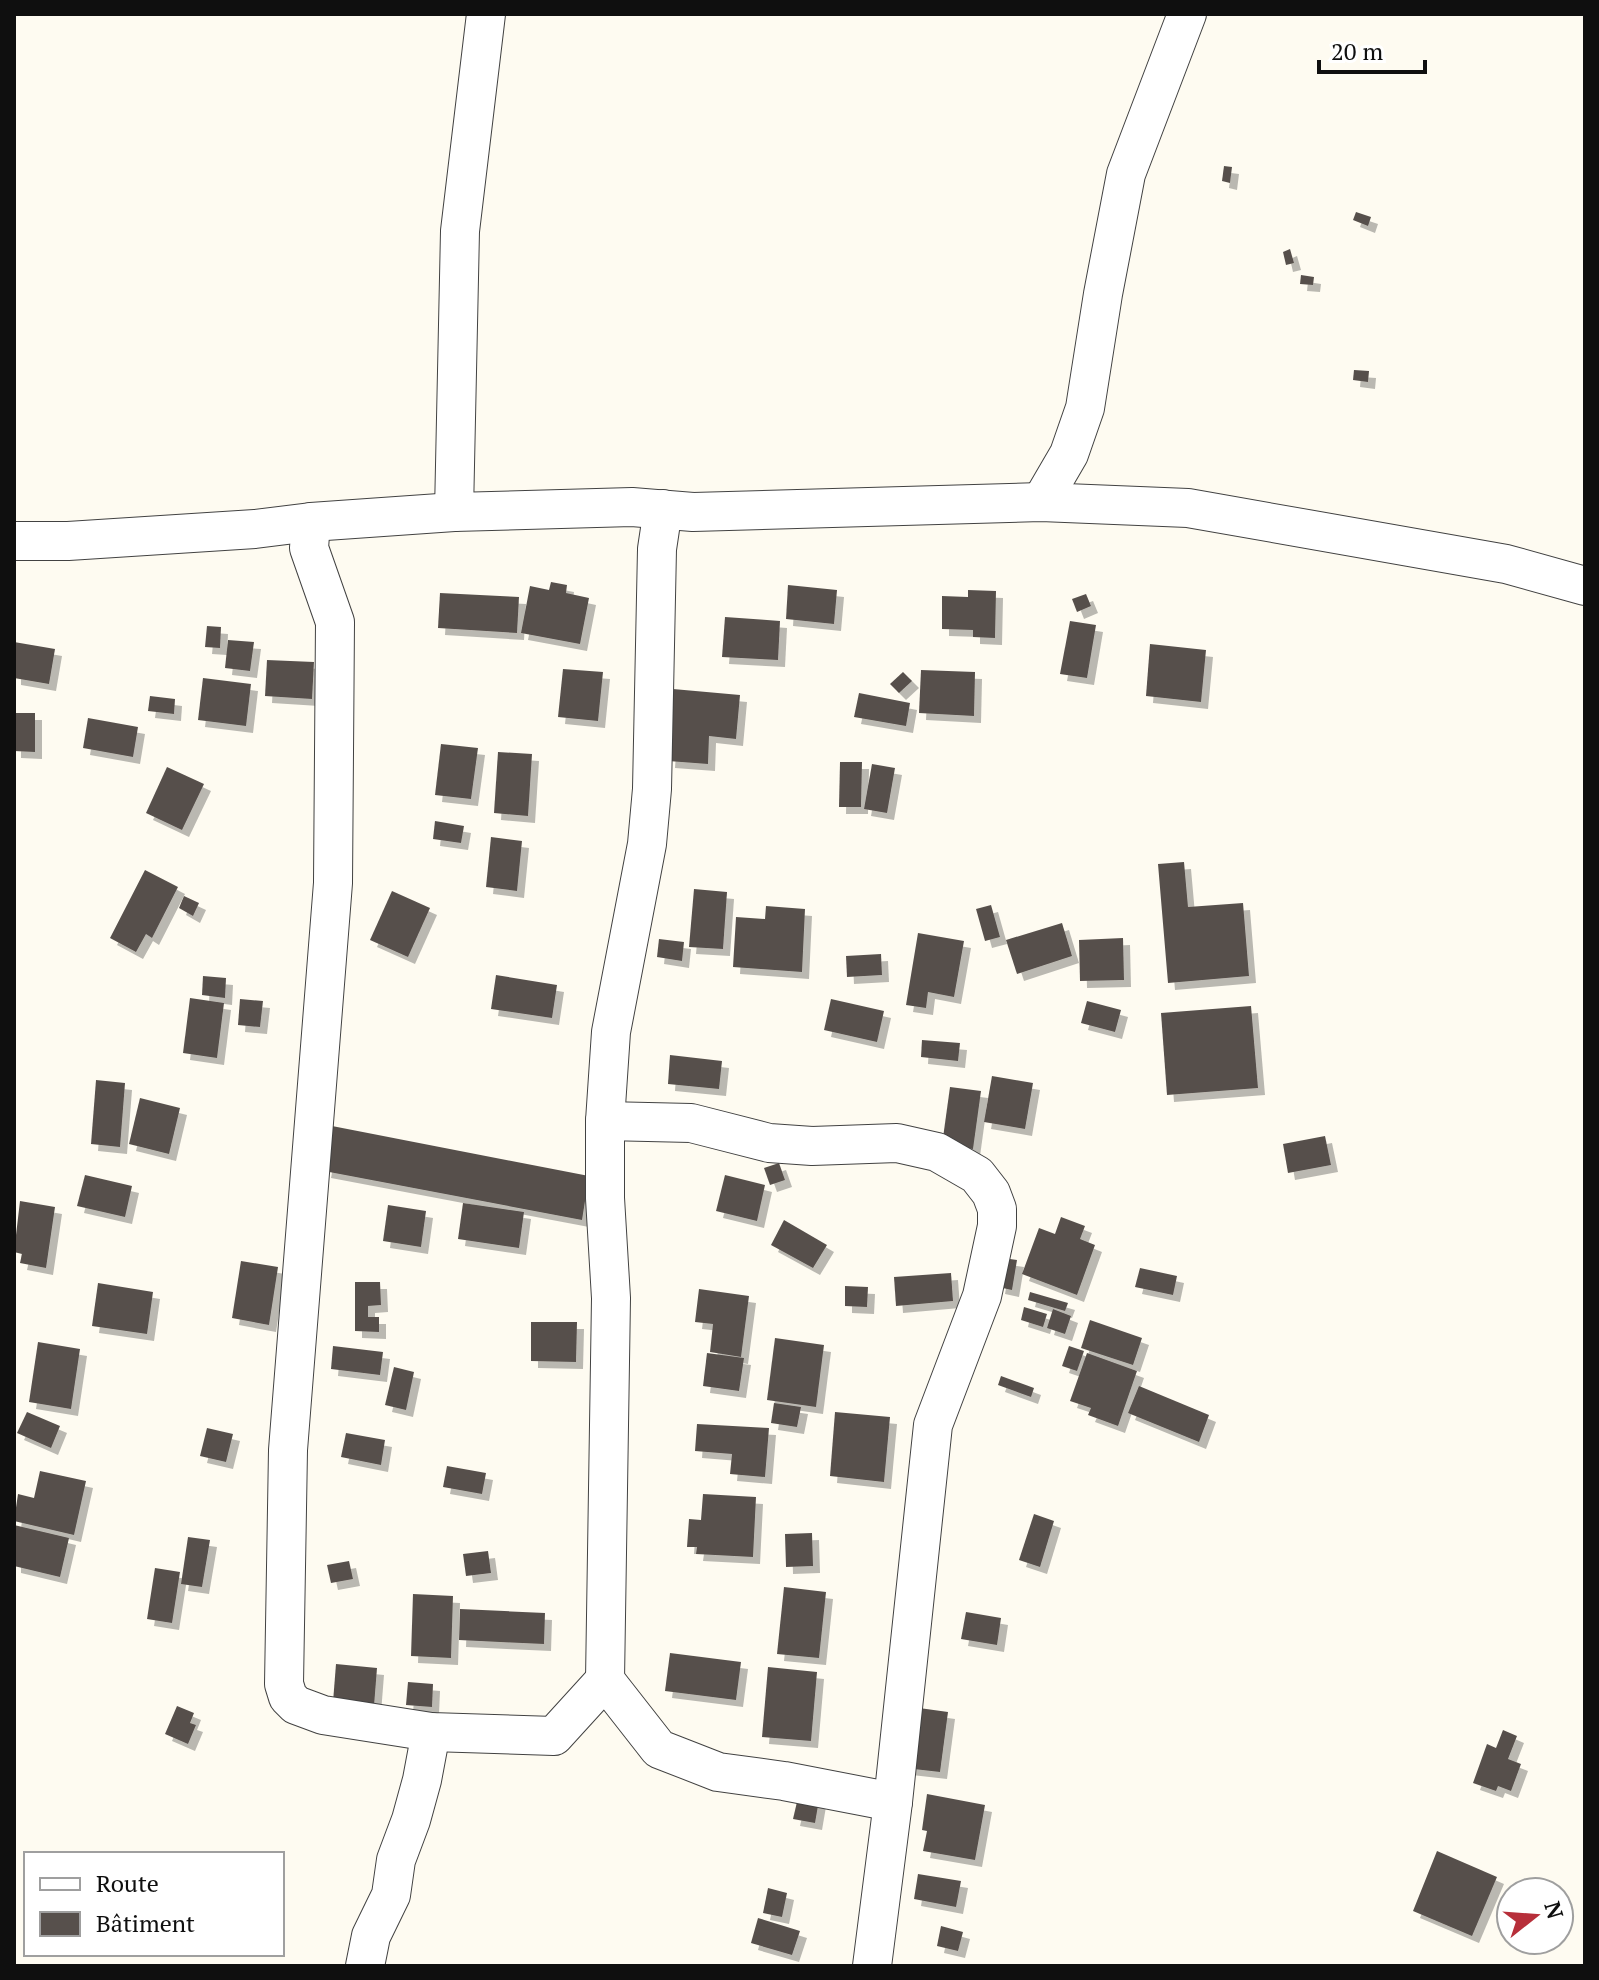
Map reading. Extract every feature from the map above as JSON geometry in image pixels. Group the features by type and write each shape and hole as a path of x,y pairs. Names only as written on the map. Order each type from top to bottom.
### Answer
{"street":[{"path":"454,512 460,231 486,14"},
{"path":"1041,502 1069,454 1085,408 1126,174 1187,14"},
{"path":"14,541 68,541 255,529 454,512 632,507 693,512 1041,502 1188,508 1506,564 1585,586"},
{"path":"663,509 657,549 652,789 647,844 611,1032 605,1121 605,1198 611,1298 605,1680 659,1749 718,1772 893,1802"},
{"path":"311,522 309,548 335,622 333,883 288,1450 284,1684 288,1697 296,1705 323,1715 431,1732 554,1736 605,1680"},
{"path":"605,1121 691,1123 769,1143 812,1146 897,1143 937,1152 977,1175 991,1193 997,1209 997,1226 982,1296 933,1425 893,1802 872,1966"},
{"path":"365,1966 371,1936 391,1895 396,1860 422,1780 431,1732"}],"building":[{"path":"1224,166 1232,167 1230,183 1222,181"},
{"path":"1356,212 1371,217 1368,226 1353,220"},
{"path":"1290,249 1294,263 1286,265 1283,252"},
{"path":"1301,275 1314,277 1313,285 1300,284"},
{"path":"1354,370 1369,371 1368,382 1353,380"},
{"path":"551,582 567,585 566,593 589,598 580,644 521,633 530,586 549,590"},
{"path":"788,585 837,590 834,624 786,619"},
{"path":"968,590 996,591 995,638 973,637 973,630 942,629 942,596 968,597"},
{"path":"440,593 519,597 517,633 438,628"},
{"path":"1086,594 1091,606 1077,612 1072,599"},
{"path":"725,617 780,621 778,660 722,657"},
{"path":"1070,621 1096,625 1087,678 1060,674"},
{"path":"207,626 221,627 220,648 205,647"},
{"path":"228,640 254,642 250,671 225,668"},
{"path":"14,642 55,649 49,684 14,678"},
{"path":"1150,644 1206,650 1201,702 1146,696"},
{"path":"267,660 314,662 312,699 265,696"},
{"path":"563,669 603,672 598,721 558,717"},
{"path":"921,670 975,672 974,716 919,713"},
{"path":"903,672 912,681 899,693 890,684"},
{"path":"203,678 251,684 246,726 198,720"},
{"path":"673,689 740,695 736,739 709,736 708,764 668,761"},
{"path":"859,693 910,703 906,726 854,717"},
{"path":"150,696 175,699 174,714 148,711"},
{"path":"14,713 35,713 35,752 14,751"},
{"path":"88,718 138,727 133,757 83,748"},
{"path":"441,744 478,748 471,799 435,795"},
{"path":"498,752 532,754 528,816 494,813"},
{"path":"840,762 862,762 861,807 839,807"},
{"path":"872,764 895,768 887,813 864,809"},
{"path":"167,767 204,784 182,830 146,813"},
{"path":"435,821 464,826 461,843 433,839"},
{"path":"491,837 522,841 517,891 486,887"},
{"path":"1184,862 1188,907 1243,903 1249,976 1168,983 1158,864"},
{"path":"145,870 178,887 152,938 146,934 136,952 110,938"},
{"path":"694,889 727,892 723,949 689,947"},
{"path":"392,891 430,908 408,957 370,940"},
{"path":"184,896 199,903 193,916 179,908"},
{"path":"991,905 1000,937 985,941 976,909"},
{"path":"766,906 805,909 802,972 733,967 736,917 765,919"},
{"path":"1062,923 1072,956 1017,974 1006,940"},
{"path":"918,933 964,941 954,997 928,992 926,1008 906,1005"},
{"path":"1123,938 1124,980 1080,981 1079,940"},
{"path":"659,939 684,942 682,961 657,957"},
{"path":"881,954 882,975 847,977 846,956"},
{"path":"496,975 557,985 552,1018 491,1009"},
{"path":"203,976 226,978 225,998 202,995"},
{"path":"190,998 224,1003 217,1058 183,1053"},
{"path":"240,999 263,1001 260,1027 238,1025"},
{"path":"831,999 884,1011 877,1042 824,1030"},
{"path":"1087,1001 1121,1010 1115,1032 1081,1023"},
{"path":"1251,1006 1258,1088 1167,1095 1161,1013"},
{"path":"922,1040 960,1043 958,1061 921,1057"},
{"path":"670,1055 722,1061 719,1089 668,1084"},
{"path":"992,1076 1033,1083 1025,1129 984,1122"},
{"path":"96,1080 125,1083 120,1147 91,1144"},
{"path":"950,1087 981,1091 973,1149 942,1145"},
{"path":"140,1098 180,1108 169,1154 129,1144"},
{"path":"332,1126 589,1176 582,1220 324,1171"},
{"path":"1325,1136 1331,1165 1288,1173 1283,1144"},
{"path":"779,1163 785,1180 770,1185 764,1168"},
{"path":"85,1175 132,1186 125,1217 77,1206"},
{"path":"725,1175 765,1185 757,1221 716,1211"},
{"path":"20,1201 55,1207 46,1268 20,1263 22,1254 14,1252"},
{"path":"463,1203 524,1212 519,1248 458,1239"},
{"path":"388,1205 426,1211 421,1247 383,1241"},
{"path":"1061,1217 1085,1226 1080,1239 1095,1245 1077,1295 1022,1274 1039,1228 1055,1234"},
{"path":"784,1220 827,1245 813,1268 771,1245"},
{"path":"1003,1258 1017,1260 1012,1290 998,1287"},
{"path":"241,1261 278,1267 269,1325 232,1318"},
{"path":"1140,1268 1177,1276 1173,1295 1135,1287"},
{"path":"951,1273 953,1301 896,1306 894,1277"},
{"path":"355,1282 380,1282 381,1305 368,1306 368,1317 379,1317 379,1332 355,1331"},
{"path":"98,1283 153,1292 147,1334 92,1326"},
{"path":"845,1286 868,1287 867,1307 845,1306"},
{"path":"699,1289 749,1296 741,1357 710,1352 713,1324 695,1322"},
{"path":"1030,1292 1068,1303 1065,1311 1028,1300"},
{"path":"1024,1307 1047,1314 1043,1327 1021,1320"},
{"path":"1053,1309 1071,1316 1065,1334 1047,1328"},
{"path":"1090,1320 1142,1338 1133,1365 1081,1348"},
{"path":"531,1322 577,1322 576,1362 531,1361"},
{"path":"775,1338 824,1345 816,1407 767,1400"},
{"path":"38,1342 80,1349 71,1409 29,1402"},
{"path":"333,1346 383,1352 380,1375 331,1369"},
{"path":"1069,1346 1084,1351 1077,1371 1062,1366"},
{"path":"707,1353 744,1358 739,1391 703,1386"},
{"path":"1087,1353 1137,1371 1118,1426 1088,1415 1091,1408 1070,1401"},
{"path":"394,1367 414,1372 406,1410 385,1405"},
{"path":"1001,1376 1034,1388 1031,1397 998,1385"},
{"path":"1139,1386 1209,1415 1199,1442 1128,1413"},
{"path":"774,1403 801,1407 797,1427 771,1423"},
{"path":"27,1412 60,1426 51,1448 17,1433"},
{"path":"835,1412 890,1417 884,1482 830,1476"},
{"path":"697,1424 769,1428 765,1477 730,1474 732,1454 695,1451"},
{"path":"207,1428 233,1434 226,1462 200,1456"},
{"path":"346,1433 385,1440 381,1465 341,1457"},
{"path":"447,1466 486,1473 482,1494 443,1487"},
{"path":"40,1471 86,1481 74,1535 14,1521 18,1494 34,1498"},
{"path":"703,1494 756,1497 753,1557 696,1554 697,1547 687,1547 689,1519 701,1520"},
{"path":"1034,1514 1054,1521 1040,1567 1019,1560"},
{"path":"14,1525 69,1538 60,1577 14,1566"},
{"path":"812,1533 813,1566 786,1567 785,1534"},
{"path":"188,1537 210,1540 202,1587 181,1584"},
{"path":"488,1551 491,1573 466,1576 463,1554"},
{"path":"349,1561 353,1579 331,1583 327,1565"},
{"path":"155,1568 180,1572 172,1623 147,1619"},
{"path":"784,1587 826,1592 819,1658 777,1654"},
{"path":"413,1594 453,1596 451,1658 411,1656"},
{"path":"460,1609 545,1613 544,1644 459,1640"},
{"path":"966,1612 1001,1618 997,1645 961,1639"},
{"path":"670,1653 741,1662 736,1700 665,1691"},
{"path":"336,1664 377,1668 374,1706 333,1702"},
{"path":"768,1667 817,1672 811,1741 762,1737"},
{"path":"408,1682 433,1684 432,1707 406,1705"},
{"path":"177,1706 194,1713 190,1723 196,1725 188,1744 165,1734"},
{"path":"912,1707 948,1712 940,1772 905,1768"},
{"path":"1503,1730 1517,1736 1508,1759 1521,1764 1511,1791 1498,1786 1496,1791 1473,1783 1487,1744 1496,1748"},
{"path":"800,1789 820,1794 815,1823 793,1819"},
{"path":"927,1794 985,1805 975,1860 923,1851 927,1831 922,1830"},
{"path":"1437,1851 1495,1876 1472,1936 1413,1911"},
{"path":"918,1874 961,1881 956,1907 914,1899"},
{"path":"768,1888 787,1893 782,1917 763,1913"},
{"path":"758,1918 800,1931 792,1955 751,1943"},
{"path":"941,1926 963,1932 958,1951 937,1946"}]}
